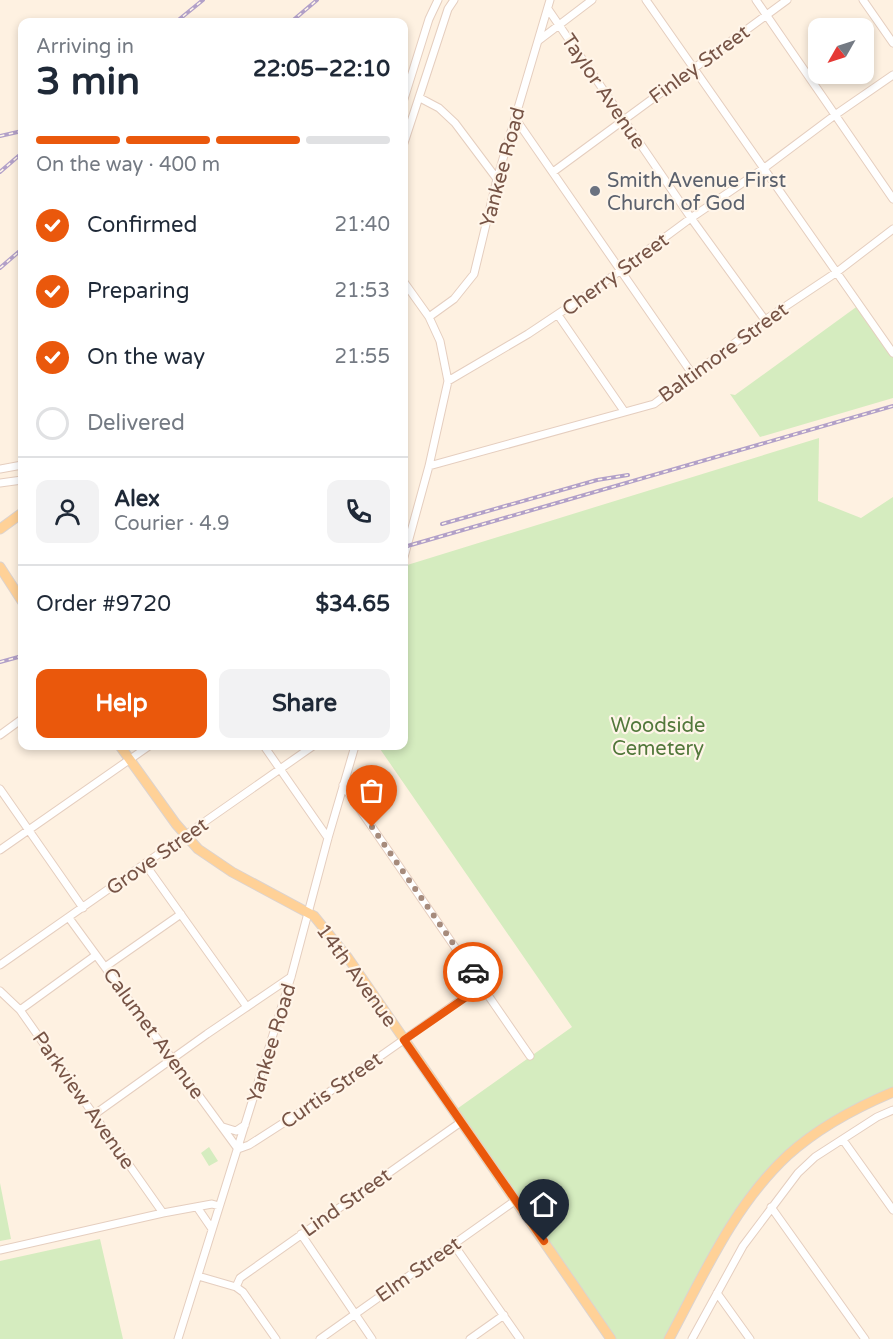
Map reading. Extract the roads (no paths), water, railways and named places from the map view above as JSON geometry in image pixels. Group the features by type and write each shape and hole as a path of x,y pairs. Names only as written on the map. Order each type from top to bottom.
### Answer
{"main road":[{"path":"0,529 18,516"},
{"path":"1,569 18,595"},
{"name":"14th Avenue","path":"123,750 198,849 320,921 348,958 611,1339"},
{"path":"669,1339 730,1228 766,1178 788,1155 816,1133 844,1116 893,1092"}],"street":[{"path":"408,86 429,19 438,0"},
{"path":"408,132 443,22 454,0"},
{"name":"Yankee Road","path":"429,317 454,299 474,274 497,179 550,0"},
{"path":"538,41 592,0"},
{"path":"646,0 893,353"},
{"path":"756,0 893,200"},
{"name":"Finley Street","path":"553,172 787,0"},
{"path":"863,0 893,44"},
{"name":"Taylor Avenue","path":"548,9 691,218 765,320"},
{"name":"Cherry Street","path":"448,381 558,315 691,218 763,169 834,115 893,75"},
{"path":"420,98 439,108 455,123 497,179"},
{"path":"515,117 693,375"},
{"name":"Baltimore Street","path":"429,466 654,404 765,320 837,272 893,229"},
{"path":"408,288 429,317 440,341 448,381 429,466 408,542"},
{"path":"558,315 624,411"},
{"path":"0,469 18,466"},
{"path":"0,483 18,481"},
{"path":"0,735 18,722"},
{"path":"0,850 143,750"},
{"path":"267,750 328,838"},
{"name":"Grove Street","path":"0,966 307,750"},
{"name":"Yankee Road","path":"178,1339 291,978 343,784 355,750"},
{"path":"343,784 530,1056"},
{"path":"0,789 83,908"},
{"path":"145,864 247,1007"},
{"path":"105,967 181,914"},
{"name":"Calumet Avenue","path":"69,918 238,1149"},
{"path":"20,1010 96,955"},
{"path":"95,1114 291,978"},
{"name":"Curtis Street","path":"238,1149 259,1139 482,986"},
{"name":"Parkview Avenue","path":"0,991 20,1010 163,1213"},
{"path":"692,1339 743,1246 805,1165 878,1117 893,1110"},
{"name":"Lind Street","path":"236,1287 240,1278 461,1122"},
{"path":"223,1127 236,1131 246,1125 248,1134 259,1139"},
{"path":"843,1140 893,1210"},
{"name":"Elm Street","path":"320,1339 516,1200"},
{"path":"0,1250 163,1213 212,1204 219,1206"},
{"path":"198,1207 212,1229"},
{"path":"771,1207 865,1339"},
{"path":"301,1234 372,1339"},
{"path":"454,1245 520,1339"},
{"path":"198,1276 236,1287 243,1292 276,1339"},
{"path":"717,1293 750,1339"},
{"path":"471,1339 504,1315"}],"railway":[{"path":"181,18 203,0"},
{"path":"296,18 317,0"},
{"path":"0,136 18,132"},
{"path":"0,172 18,156"},
{"path":"0,268 18,252"},
{"path":"408,546 893,406"},
{"path":"442,524 597,480 628,475"},
{"path":"0,662 18,657"}],"place":[{"name":"Smith Avenue First Church of God","path":"595,191"}],"park label":[{"name":"Woodside Cemetery","path":"658,736"}]}
